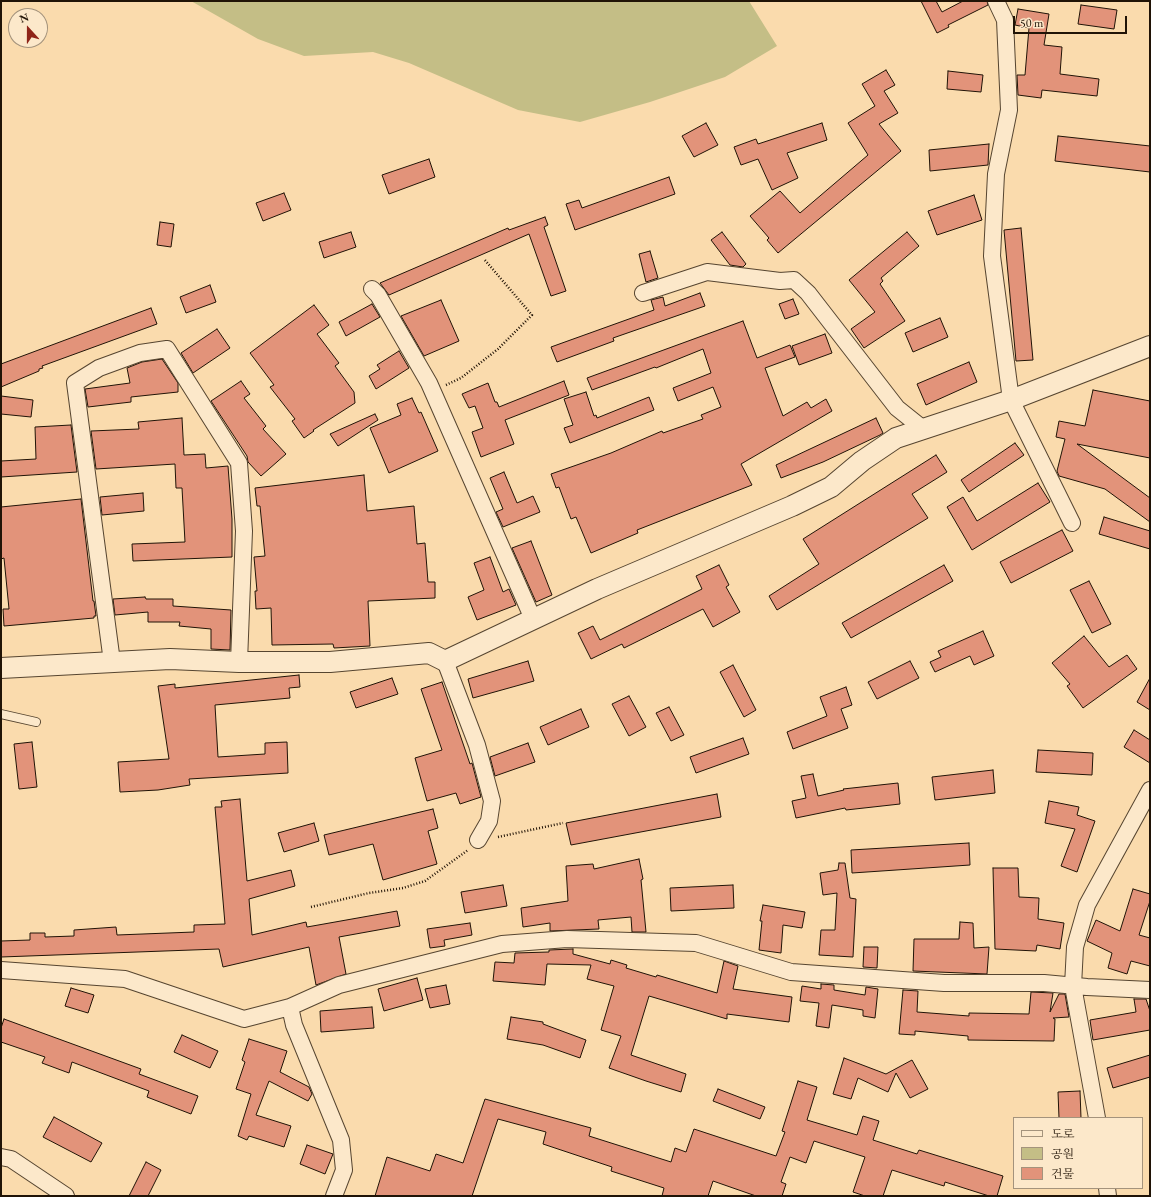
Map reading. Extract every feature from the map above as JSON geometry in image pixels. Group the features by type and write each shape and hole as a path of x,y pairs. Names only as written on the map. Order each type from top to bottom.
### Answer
{"street":[{"path":"996,1 1005,20 1009,110 996,174 992,256 1010,400 1072,523"},
{"path":"643,292 707,272 780,281 794,280 808,293 897,408 922,428"},
{"path":"372,290 378,295 433,392 533,619"},
{"path":"445,661 597,589 818,494 832,487 862,461 896,438 922,428 1010,400 1150,346"},
{"path":"112,662 75,382 100,368 140,353 167,349 239,463 244,532 239,662"},
{"path":"1,668 170,659 239,662 330,662 429,653 445,661 477,745 492,801 489,821 478,840"},
{"path":"1097,1117 1073,986 1075,947 1087,905 1150,790"},
{"path":"1,970 125,979 244,1019 290,1007 339,985 502,944 567,939 696,943 791,972 944,983 1044,983 1150,990"},
{"path":"290,1007 294,1026 341,1140 344,1170 334,1196"},
{"path":"1,1157 11,1159 66,1196"}],"lane":[{"path":"1,714 36,722"}],"path":[{"path":"433,392 461,378 498,349 532,315 484,259"},
{"path":"311,907 369,893 403,888 425,881 462,856 478,840 563,823"}],"green space":[{"path":"191,1 749,1 777,46 725,77 650,102 580,122 518,110 409,63 373,52 304,56 258,39"}],"building":[{"path":"921,1 936,1 942,12 963,1 987,1 988,5 948,25 949,27 937,33"},
{"path":"1081,5 1117,10 1114,29 1078,24"},
{"path":"1018,9 1049,14 1044,45 1062,47 1060,74 1099,79 1097,96 1042,90 1041,98 1018,95 1017,75 1025,75 1029,28 1015,25"},
{"path":"886,70 895,85 884,91 898,113 879,124 901,151 778,253 767,240 769,238 750,216 780,191 800,213 868,155 848,123 875,106 862,84"},
{"path":"948,71 983,75 981,92 947,89"},
{"path":"706,123 718,145 694,157 682,136"},
{"path":"822,123 827,140 787,153 798,178 772,190 758,159 741,165 734,147 756,139 758,144"},
{"path":"1058,136 1150,146 1150,172 1055,161"},
{"path":"989,144 988,165 930,171 929,150"},
{"path":"429,159 435,177 389,194 382,175"},
{"path":"669,177 675,194 575,230 566,204 579,200 582,208"},
{"path":"284,193 291,210 263,221 256,203"},
{"path":"974,195 982,220 937,235 928,211"},
{"path":"545,217 548,225 544,227 566,291 551,296 529,234 389,295 380,283 508,228 509,230"},
{"path":"160,222 174,224 171,247 157,245"},
{"path":"1021,228 1033,360 1016,361 1004,230"},
{"path":"351,232 356,247 324,258 319,242"},
{"path":"722,232 746,264 743,267 730,265 711,240"},
{"path":"907,232 919,246 881,278 883,281 880,284 905,321 864,348 851,329 875,312 849,280"},
{"path":"650,251 658,278 646,282 639,254"},
{"path":"210,285 216,302 186,313 180,297"},
{"path":"700,293 705,306 613,338 614,341 557,362 551,347 654,310 651,300 663,297 665,306"},
{"path":"793,299 799,314 785,319 779,304"},
{"path":"441,300 459,341 424,356 401,316"},
{"path":"372,304 380,317 346,336 339,322"},
{"path":"314,305 329,325 317,334 339,363 335,366 354,392 355,403 313,430 314,431 304,438 292,421 295,419 270,387 274,385 250,353"},
{"path":"151,308 157,324 42,366 43,368 39,369 39,371 1,387 1,364"},
{"path":"940,318 948,337 913,352 905,333"},
{"path":"743,321 757,358 790,345 795,357 765,368 783,416 807,402 811,408 826,399 832,411 741,464 752,485 637,530 638,533 591,553 576,517 571,519 559,487 556,488 551,474 611,453 662,431 663,433 703,419 701,415 721,407 713,387 678,401 673,388 711,373 703,349 656,368 655,367 592,390 587,378"},
{"path":"217,329 230,348 193,373 181,353"},
{"path":"825,334 832,353 799,365 792,346"},
{"path":"399,351 409,368 376,389 369,376 380,369 377,365"},
{"path":"162,359 178,383 178,392 131,397 131,402 88,407 85,389 130,383 127,368 142,362"},
{"path":"969,362 977,382 926,405 917,384"},
{"path":"241,381 250,394 244,398 266,426 263,429 286,454 261,476 248,462 247,456 211,401"},
{"path":"564,381 569,395 505,420 514,444 481,457 472,432 483,428 475,406 469,408 462,394 488,383 495,402 497,402 499,407"},
{"path":"1093,390 1150,401 1150,458 1077,444 1150,498 1150,522 1105,489 1059,476 1057,471 1065,439 1056,437 1059,421 1085,426"},
{"path":"586,392 594,416 596,415 597,418 649,397 654,410 570,443 564,428 573,425 564,399"},
{"path":"1,396 33,400 31,417 1,414"},
{"path":"412,398 419,413 421,412 438,451 389,473 370,428 401,415 397,404"},
{"path":"375,414 378,420 338,446 330,434"},
{"path":"182,418 184,455 205,454 206,468 228,466 232,519 232,557 133,561 132,544 185,542 182,488 176,488 175,464 96,469 91,431 139,429 138,422"},
{"path":"876,418 883,433 880,435 823,462 781,478 776,465"},
{"path":"71,425 77,472 1,477 1,461 36,459 35,427"},
{"path":"1015,443 1024,455 969,492 961,480"},
{"path":"936,455 947,472 912,494 928,518 777,610 769,596 819,564 803,539"},
{"path":"504,472 517,503 533,496 540,512 503,527 496,512 503,509 490,478"},
{"path":"364,475 367,511 414,506 417,544 425,543 428,582 435,582 435,598 368,601 370,646 334,648 333,644 272,645 271,608 256,609 255,591 257,591 254,557 265,556 260,506 257,506 255,488"},
{"path":"1038,483 1050,502 972,550 947,507 963,497 977,521"},
{"path":"143,493 144,511 102,515 100,497"},
{"path":"81,499 96,616 94,616 94,618 4,626 3,609 9,609 4,558 1,559 1,507"},
{"path":"1104,517 1150,531 1150,549 1099,534"},
{"path":"1062,530 1073,551 1011,583 1000,562"},
{"path":"531,541 552,595 536,602 512,548"},
{"path":"490,557 503,592 509,589 516,605 477,620 468,597 484,590 474,563"},
{"path":"719,565 729,585 726,587 740,612 713,627 703,609 624,648 622,644 591,659 578,633 593,626 600,640 702,589 696,576"},
{"path":"944,565 953,581 851,638 842,623"},
{"path":"1089,581 1111,624 1092,633 1070,590"},
{"path":"145,597 146,599 173,599 173,606 231,610 230,650 211,649 211,629 179,626 180,622 148,622 148,612 115,615 113,599"},
{"path":"983,631 994,656 974,665 970,656 935,672 930,662 941,657 938,651"},
{"path":"1084,636 1109,667 1127,655 1137,669 1083,708 1067,686 1070,684 1052,663"},
{"path":"528,661 534,681 473,698 468,679"},
{"path":"910,661 919,678 877,699 868,682"},
{"path":"733,665 756,710 744,717 720,672"},
{"path":"299,675 300,687 289,688 290,698 215,705 218,757 265,754 265,743 287,742 288,773 189,779 190,785 158,790 120,792 118,762 169,759 158,686 175,684 175,688"},
{"path":"392,678 398,694 356,708 350,692"},
{"path":"1150,678 1150,710 1137,702"},
{"path":"442,682 470,764 472,763 481,797 460,804 456,793 427,801 415,758 442,750 421,689"},
{"path":"846,687 852,705 841,709 848,728 793,749 787,732 827,716 820,697"},
{"path":"629,696 646,727 629,736 612,704"},
{"path":"669,707 684,735 671,741 656,713"},
{"path":"581,709 589,727 548,745 540,727"},
{"path":"1134,730 1150,740 1150,763 1124,747"},
{"path":"743,738 749,754 696,773 690,757"},
{"path":"32,742 37,787 19,789 14,744"},
{"path":"528,743 535,762 495,776 490,757"},
{"path":"1038,750 1093,753 1092,775 1036,772"},
{"path":"993,770 995,793 935,800 932,777"},
{"path":"813,774 818,796 844,790 843,789 898,783 900,804 846,810 845,808 796,818 792,801 806,798 801,776"},
{"path":"717,794 721,817 571,845 566,823"},
{"path":"240,799 247,881 291,870 295,886 249,899 252,935 306,922 307,927 397,911 400,926 339,937 346,974 316,985 309,947 223,967 219,949 1,957 1,941 30,940 30,933 45,933 45,937 74,936 74,930 116,927 117,935 194,932 194,925 225,924 215,807 222,807 221,801"},
{"path":"1049,801 1079,807 1077,815 1095,821 1077,872 1061,866 1075,829 1045,823"},
{"path":"433,809 438,828 428,831 437,864 383,880 373,844 329,855 324,835"},
{"path":"314,823 319,841 284,852 278,833"},
{"path":"969,843 970,865 852,873 851,850"},
{"path":"639,859 643,879 641,880 646,932 632,932 631,917 598,920 599,929 550,931 550,923 523,927 521,908 568,901 566,866 593,864 594,869"},
{"path":"839,863 845,863 850,898 856,899 853,957 819,955 821,930 835,930 837,893 823,895 820,873 838,870"},
{"path":"993,868 1018,868 1019,897 1039,898 1038,919 1064,923 1060,949 1037,945 1036,951 995,949"},
{"path":"503,885 507,906 465,913 461,892"},
{"path":"733,885 734,908 671,911 670,888"},
{"path":"1133,889 1150,894 1150,901 1139,935 1150,938 1150,966 1131,961 1127,974 1108,968 1112,953 1087,941 1096,920 1120,931"},
{"path":"763,905 805,912 802,928 783,925 781,953 759,950 762,921 760,921"},
{"path":"960,922 973,923 974,948 989,947 987,974 913,971 914,939 959,939"},
{"path":"470,923 472,935 444,940 445,946 430,948 427,929"},
{"path":"864,947 878,947 877,968 863,967"},
{"path":"573,949 573,954 610,964 611,960 627,965 626,968 656,977 657,975 717,993 724,961 738,966 733,989 792,997 789,1022 727,1014 727,1019 649,996 631,1055 686,1074 681,1092 646,1081 609,1068 621,1036 601,1030 614,986 587,979 591,965 547,964 545,985 493,981 495,962 514,963 515,953 549,952 549,950"},
{"path":"417,978 423,1000 384,1011 378,989"},
{"path":"821,984 834,985 834,990 865,995 866,987 878,989 875,1018 863,1016 863,1010 832,1005 829,1028 816,1026 819,1003 800,1001 802,986 821,989"},
{"path":"446,985 450,1004 430,1008 425,989"},
{"path":"71,988 94,995 88,1013 65,1006"},
{"path":"903,990 918,991 917,1012 969,1016 969,1013 1029,1014 1031,992 1053,993 1050,1012 1059,994 1065,994 1069,1017 1053,1018 1055,1019 1054,1041 968,1040 968,1036 915,1031 915,1035 899,1034"},
{"path":"1134,999 1146,999 1150,1011 1150,1030 1093,1040 1090,1020 1136,1012"},
{"path":"372,1007 374,1028 321,1032 320,1011"},
{"path":"511,1017 543,1022 543,1024 586,1040 580,1058 543,1045 507,1039"},
{"path":"4,1019 141,1069 139,1074 198,1096 191,1114 147,1097 149,1091 72,1062 69,1073 42,1063 45,1057 1,1042 1,1028"},
{"path":"182,1035 218,1051 210,1068 174,1052"},
{"path":"249,1039 287,1051 280,1072 309,1087 312,1094 308,1101 269,1081 256,1115 291,1126 284,1147 249,1136 247,1140 238,1136 251,1094 236,1089 245,1062 242,1060"},
{"path":"1150,1055 1150,1077 1113,1088 1107,1068"},
{"path":"844,1058 886,1074 912,1060 928,1089 910,1098 896,1073 888,1092 858,1078 851,1099 833,1094"},
{"path":"798,1081 817,1087 807,1120 857,1135 863,1116 879,1121 873,1140 917,1154 919,1150 1003,1176 997,1196 989,1196 945,1182 944,1186 892,1170 883,1196 865,1196 853,1192 865,1157 814,1141 806,1163 790,1157 781,1182 786,1184 782,1196 756,1196 713,1181 708,1196 662,1196 664,1188 611,1171 612,1167 543,1144 546,1132 498,1119 472,1196 375,1196 387,1157 430,1171 436,1154 463,1163 485,1099 591,1128 589,1136 671,1162 675,1148 686,1152 694,1129 776,1156 785,1132 782,1131"},
{"path":"718,1089 765,1107 760,1119 713,1101"},
{"path":"1080,1091 1081,1117 1059,1117 1058,1092"},
{"path":"54,1117 102,1143 91,1162 43,1137"},
{"path":"307,1145 333,1154 325,1174 300,1164"},
{"path":"146,1162 161,1170 148,1196 129,1196"}]}
